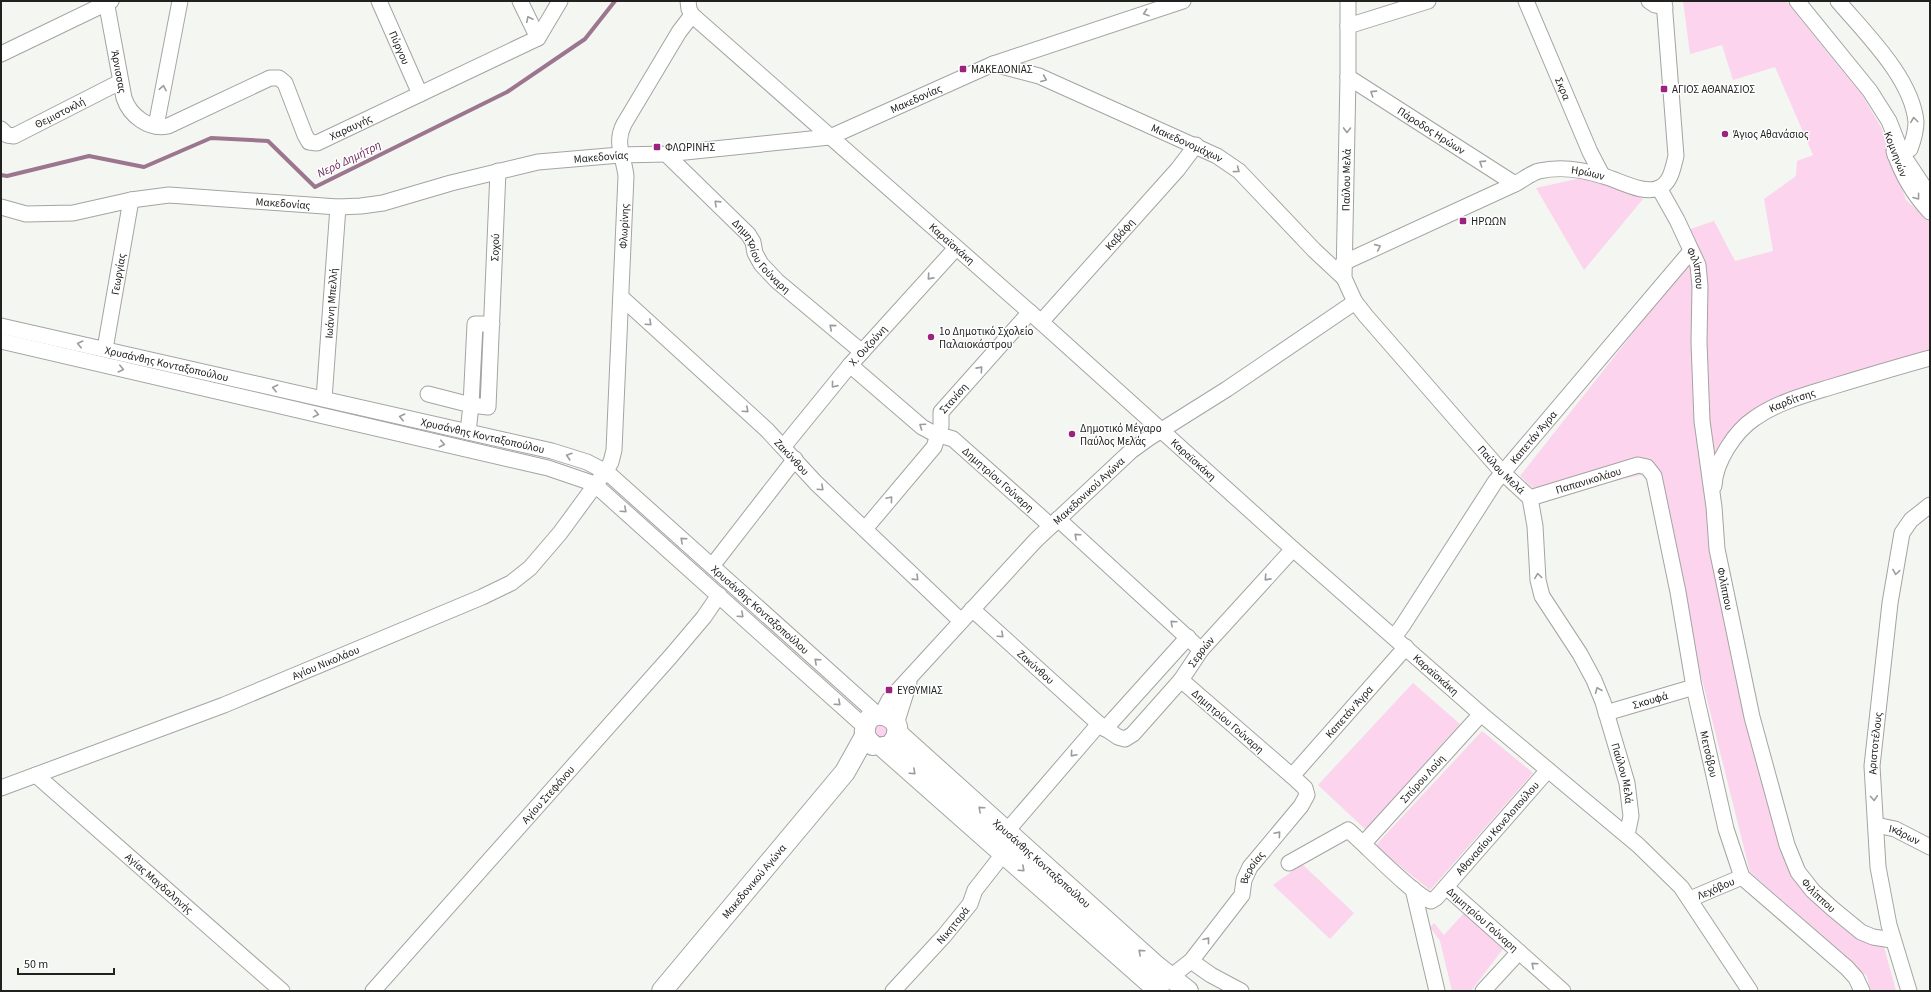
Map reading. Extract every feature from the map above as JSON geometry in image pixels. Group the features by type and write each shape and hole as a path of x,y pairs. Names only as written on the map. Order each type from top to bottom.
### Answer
{"main road":[{"name":"Μακεδονικού Αγώνα","path":"662,991 845,772 871,752 881,730"},
{"name":"Χρυσάνθης Κονταξοπούλου","path":"881,730 1006,832 1160,987"},
{"name":"Χρυσάνθης Κονταξοπούλου","path":"881,730 1004,853 1160,987 1188,991"}],"street":[{"path":"156,126 180,1"},
{"name":"Πύργου","path":"379,1 420,94"},
{"path":"520,1 538,38"},
{"path":"538,38 560,1"},
{"name":"Μακεδονίας","path":"1,207 26,214 42,215 72,213 131,200 169,195 338,207 361,206 383,203 498,171 538,162 620,155 666,154 830,137 993,64 1184,1"},
{"name":"Παύλου Μελά","path":"1348,1 1348,78 1343,263 1344,278 1355,302 1502,472 1530,498 1535,526 1538,580 1542,596 1587,667 1594,680 1606,713 1627,784 1631,816 1627,835"},
{"path":"1348,26 1428,1"},
{"name":"Σκρα","path":"1526,1 1590,152 1602,175"},
{"path":"1649,1 1655,5 1665,4 1676,156 1672,172 1665,184 1659,188"},
{"name":"Κομνηνών","path":"1797,1 1870,91 1899,154 1906,181 1917,199 1930,212"},
{"path":"1838,1 1897,74 1910,99 1916,122 1914,135 1910,149 1899,154"},
{"path":"1,54 108,2"},
{"name":"Άρνισσας","path":"108,2 120,82 124,98 130,110 140,119 156,126"},
{"name":"Καραϊσκάκη","path":"690,8 830,137 1162,429 1293,549 1481,714 1627,835"},
{"name":"Φλωρίνης","path":"605,471 611,462 614,450 621,297 626,176 620,155 619,138 624,124 679,32 690,8"},
{"name":"Χαραυγής","path":"156,126 168,126 270,78 279,78 285,83 309,142 317,143 538,38"},
{"name":"Μακεδονομάχων","path":"993,64 1038,76 1217,156 1240,171 1314,250 1344,278"},
{"name":"Πάροδος Ηρώων","path":"1348,78 1515,184"},
{"name":"Θεμιστοκλή","path":"1,128 7,135 14,136 120,82"},
{"name":"Καβάφη","path":"1036,317 1178,169 1196,146"},
{"name":"Δημητρίου Γούναρη","path":"666,154 748,234 753,242 755,253 761,264 777,281 862,352"},
{"name":"Κομνηνών","path":"1899,154 1930,196"},
{"name":"Ηρώων","path":"1343,263 1515,184 1539,171 1568,169 1602,175 1643,189 1659,188"},
{"name":"Σοχού","path":"471,405 488,407 498,171"},
{"name":"Φιλίππου","path":"1659,188 1692,251 1698,266 1700,286 1699,342 1702,421 1714,507 1717,549 1723,583 1733,620 1739,660 1765,768 1787,845 1798,872 1813,891 1861,932 1873,937 1892,940"},
{"name":"Γεωργίας","path":"105,349 131,200"},
{"name":"Ιωάννη Μπελλή","path":"324,399 338,207"},
{"name":"Χ. Ουζούνη","path":"784,446 850,365 956,248"},
{"name":"Καπετάν Άγρα","path":"1394,637 1502,472 1692,251"},
{"name":"Ζακύνθου","path":"621,297 784,446 816,483 961,621"},
{"name":"Μακεδονικού Αγώνα","path":"881,730 900,707 912,675 1054,522 1126,456 1162,429 1227,389 1355,302"},
{"name":"Στανίση","path":"865,529 934,447 939,434 941,412 1036,317"},
{"name":"Χρυσάνθης Κονταξοπούλου","path":"1,326 552,451 580,460 605,471 712,566 881,730"},
{"name":"Χρυσάνθης Κονταξοπούλου","path":"1,341 548,468 572,475 594,485 719,595 881,730"},
{"name":"Καρδίτσης","path":"1714,507 1715,478 1720,462 1740,431 1754,418 1779,404 1930,358"},
{"name":"Δημητρίου Γούναρη","path":"850,365 922,427 953,439 1054,522 1188,637 1201,650"},
{"path":"428,394 471,405 468,432"},
{"path":"712,566 795,459"},
{"name":"Παπανικολάου","path":"1530,498 1638,465 1647,467"},
{"name":"Μετσόβου","path":"1647,467 1654,476 1678,592 1694,687 1726,829 1742,878"},
{"name":"Αγίου Νικολάου","path":"1,788 224,705 502,588 524,574 544,553 605,471"},
{"name":"Αριστοτέλους","path":"1909,991 1892,940 1878,867 1872,766 1890,603 1902,533 1911,520 1930,505"},
{"name":"Σερρών","path":"1102,726 1118,737 1125,739 1128,737 1181,680 1201,650 1293,549"},
{"name":"Αγίου Στεφάνου","path":"373,991 671,656 704,617 719,595"},
{"name":"Ζακύνθου","path":"972,609 1102,726"},
{"name":"Σερρών","path":"1006,832 1102,726 1188,637"},
{"name":"Καπετάν Άγρα","path":"1292,776 1406,647"},
{"name":"Δημητρίου Γούναρη","path":"1181,680 1292,776 1305,788 1308,795"},
{"name":"Σκουφά","path":"1606,713 1694,687"},
{"name":"Σπύρου Λούη","path":"1364,843 1481,714"},
{"name":"Αθανασίου Κανελοπούλου","path":"1446,886 1548,770"},
{"name":"Αγίας Μαγδαληνής","path":"36,775 282,991"},
{"name":"Βεροίας","path":"1160,987 1191,961 1242,895 1244,880 1250,867 1302,806 1308,795"},
{"name":"Ικάρων","path":"1876,825 1895,829 1930,847"},
{"name":"Δημητρίου Γούναρη","path":"1289,863 1348,830 1425,899 1431,901 1446,886 1563,991"},
{"path":"1627,835 1668,874 1690,900 1746,990"},
{"name":"Νικηταρά","path":"893,991 944,936 970,904 975,890 1004,853"},
{"path":"1742,878 1847,968 1856,978 1862,991"},
{"name":"Λεχόβου","path":"1690,900 1742,878"},
{"path":"1413,889 1436,991"},
{"path":"1483,991 1519,952"},
{"path":"1191,961 1211,975 1241,991"}],"shaded area":[{"path":"1683,1 1786,1 1862,95 1881,127 1906,200 1930,222 1930,366 1819,398 1781,412 1753,428 1733,452 1708,510 1798,872 1884,947 1896,991 1870,991 1867,976 1750,872 1683,603 1659,471 1543,497 1520,476 1689,262 1685,231 1714,221 1735,261 1773,251 1764,199 1796,176 1797,161 1813,155 1775,67 1733,80 1722,45 1690,54"},
{"path":"1581,178 1621,188 1643,199 1584,270 1536,188"},
{"path":"1413,683 1460,724 1366,830 1318,785"},
{"path":"878,720 892,732 879,741 871,727"},
{"path":"1482,731 1533,773 1430,890 1375,846"},
{"path":"1302,864 1354,913 1330,939 1273,885"},
{"path":"1464,913 1503,949 1471,991 1452,991 1440,941 1430,927 1434,923 1444,935"}],"waterway":[{"name":"Νερό Δημήτρη","path":"1,175 7,176 89,156 144,167 211,138 268,141 315,187 507,92 585,39 615,1"}],"place":[{"name":"ΜΑΚΕΔΟΝΙΑΣ","path":"963,69"},
{"name":"ΑΓΙΟΣ ΑΘΑΝΑΣΙΟΣ","path":"1664,89"},
{"name":"Άγιος Αθανάσιος","path":"1725,134"},
{"name":"ΦΛΩΡΙΝΗΣ","path":"657,147"},
{"name":"ΗΡΩΩΝ","path":"1463,221"},
{"name":"1ο Δημοτικό Σχολείο Παλαιοκάστρου","path":"931,337"},
{"name":"Δημοτικό Μέγαρο Παύλος Μελάς","path":"1072,434"},
{"name":"ΕΥΘΥΜΙΑΣ","path":"889,690"}]}
